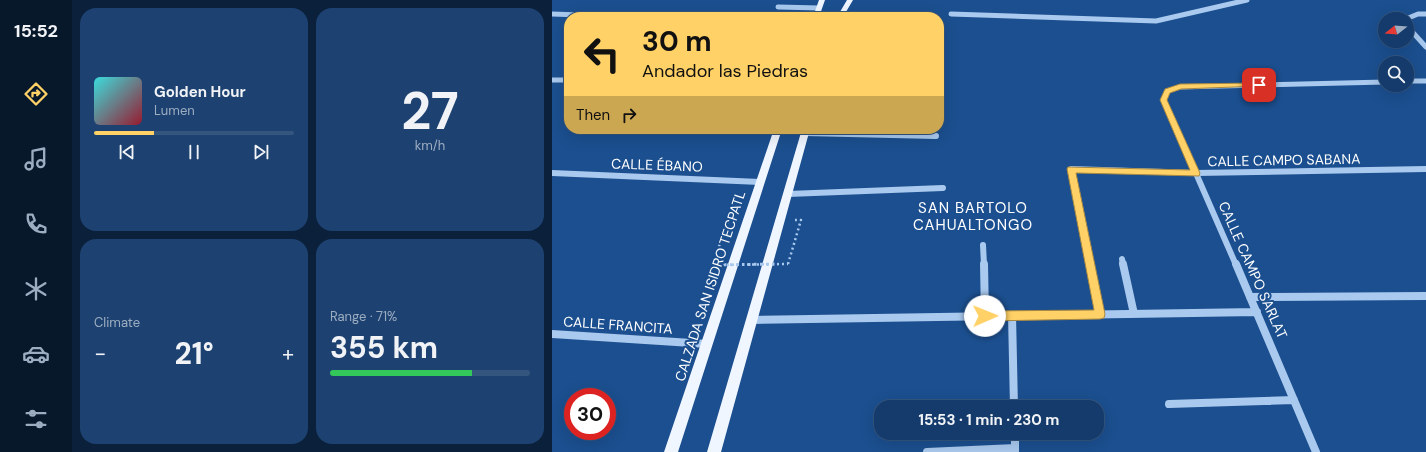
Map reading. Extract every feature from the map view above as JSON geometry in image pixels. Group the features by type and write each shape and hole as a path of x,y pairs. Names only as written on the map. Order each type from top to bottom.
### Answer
{"main road":[{"path":"818,12 822,0"},
{"path":"843,12 850,0"},
{"name":"CALZADA SAN ISIDRO TECPATL","path":"671,452 776,134"},
{"path":"714,452 805,134"}],"street":[{"path":"951,14 1156,21 1247,0"},
{"path":"778,7 819,8"},
{"path":"552,14 564,14"},
{"path":"1414,15 1426,14"},
{"path":"1414,34 1426,47"},
{"path":"552,80 564,80"},
{"path":"1414,81 1426,81"},
{"name":"CALLE CAMPO SARLAT","path":"1316,452 1257,312 1164,100 1167,91 1180,87 1378,82"},
{"path":"884,134 936,136"},
{"name":"CALLE CAMPO SABANA","path":"1100,314 1071,169 1196,173 1426,169"},
{"name":"CALLE ÉBANO","path":"552,173 760,182"},
{"path":"788,194 943,188"},
{"path":"983,245 985,316"},
{"path":"1122,259 1134,314"},
{"path":"1250,297 1426,296"},
{"path":"751,320 1257,312"},
{"path":"1012,315 1014,400"},
{"name":"CALLE FRANCITA","path":"552,334 707,344"},
{"path":"1169,404 1294,400"},
{"path":"927,452 1015,450"}],"path":[{"path":"728,222 712,265 788,264 800,220"}],"district":[{"name":"SAN BARTOLO CAHUALTONGO","path":"973,216"}],"route":[{"path":"985,316 1100,314 1071,169 1196,173 1164,100 1167,91 1180,87 1259,85"}]}
